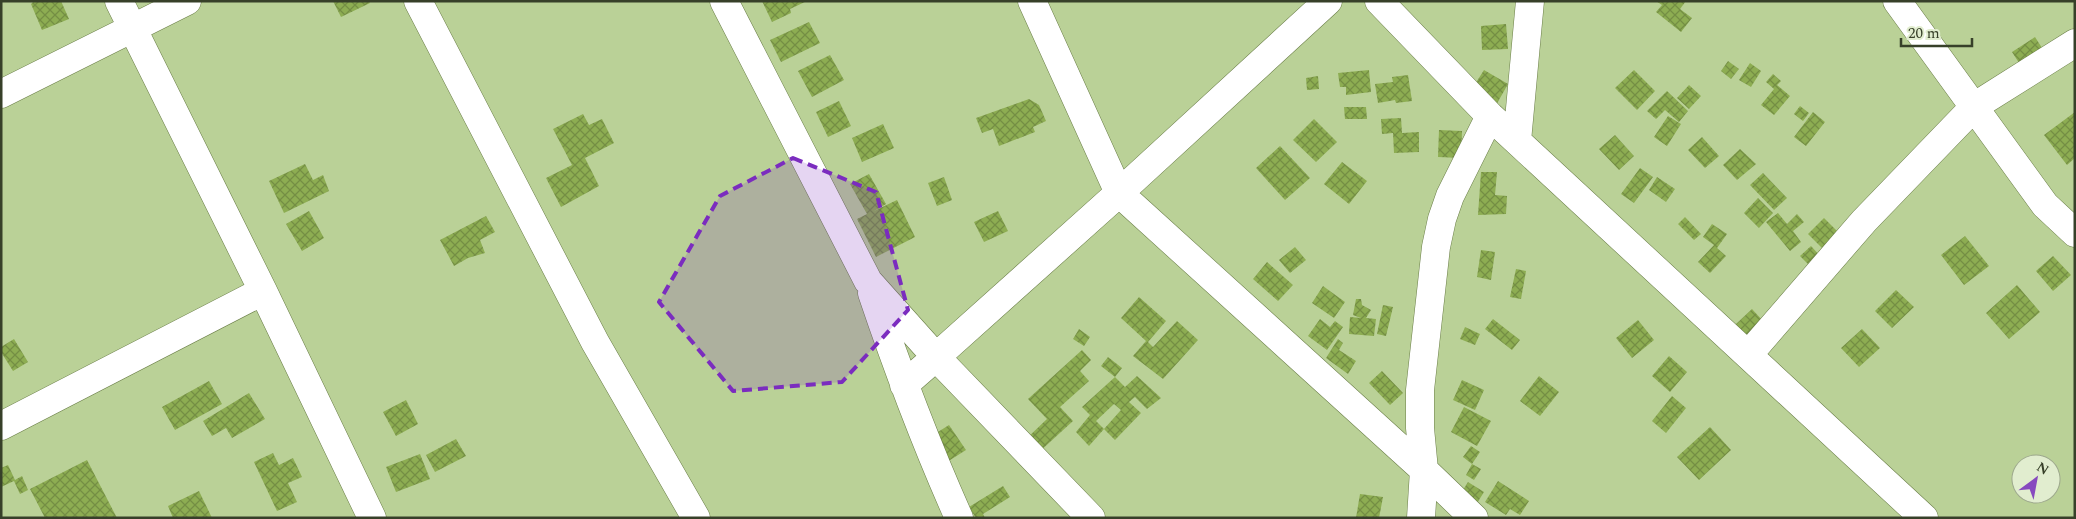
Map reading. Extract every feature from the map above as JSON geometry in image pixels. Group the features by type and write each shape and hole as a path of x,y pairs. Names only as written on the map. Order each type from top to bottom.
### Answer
{"street":[{"path":"119,1 263,291 372,518"},
{"path":"1,94 187,1"},
{"path":"418,1 595,342 696,518"},
{"path":"724,1 868,282 904,386 936,467 959,518"},
{"path":"1032,1 1119,193 1424,470 1474,518"},
{"path":"904,386 1119,193 1328,1"},
{"path":"1516,141 1530,1"},
{"path":"1897,1 2045,205 2075,233"},
{"path":"1380,2 1516,141 1924,518"},
{"path":"1748,355 1864,221 1975,106 2075,43"},
{"path":"1421,518 1424,470 1420,428 1420,390 1436,247 1442,219 1450,196 1490,116"},
{"path":"868,282 936,357 1090,518"},
{"path":"1,426 263,291"}],"highlighted area":[{"path":"793,158 876,192 908,310 842,382 733,391 659,302 720,196"}],"building":[{"path":"34,1 61,1 69,19 42,30 31,4"},
{"path":"333,1 369,1 370,3 341,17"},
{"path":"762,1 807,1 790,9 791,13 772,22"},
{"path":"1656,1 1686,1 1680,9 1692,18 1681,32 1656,12 1662,5"},
{"path":"809,22 820,43 781,62 770,40"},
{"path":"1506,24 1508,49 1482,50 1481,26"},
{"path":"2035,37 2044,51 2021,66 2012,52"},
{"path":"830,55 844,80 812,97 798,71"},
{"path":"1728,61 1739,69 1731,79 1721,71"},
{"path":"1750,63 1761,71 1751,87 1739,80"},
{"path":"1369,70 1371,92 1346,95 1346,87 1340,87 1338,73"},
{"path":"1484,70 1508,84 1495,107 1470,92"},
{"path":"1634,70 1655,91 1637,110 1615,88"},
{"path":"1773,74 1781,81 1777,85 1790,96 1774,115 1761,105 1774,89 1766,82"},
{"path":"1408,75 1412,101 1396,103 1395,100 1378,103 1375,84 1393,82 1392,77"},
{"path":"1318,76 1319,89 1307,90 1306,78"},
{"path":"1689,85 1701,96 1689,109 1677,98"},
{"path":"1667,91 1688,111 1679,122 1665,110 1656,119 1647,111"},
{"path":"1029,99 1039,105 1046,121 1033,127 1035,132 999,146 993,129 982,133 976,118"},
{"path":"839,101 851,126 828,137 816,112"},
{"path":"1800,106 1809,113 1803,121 1794,114"},
{"path":"1344,107 1366,107 1367,119 1345,119"},
{"path":"1813,112 1825,122 1806,146 1794,137"},
{"path":"2075,112 2075,158 2067,165 2044,135"},
{"path":"583,114 589,125 602,119 614,143 585,158 599,186 561,207 546,178 572,165 553,129"},
{"path":"1668,116 1681,124 1667,146 1654,137"},
{"path":"1401,118 1402,133 1419,132 1419,152 1394,153 1393,133 1382,134 1381,119"},
{"path":"1314,119 1337,142 1316,162 1293,140"},
{"path":"883,124 894,148 862,162 852,138"},
{"path":"1439,130 1462,131 1461,158 1438,157"},
{"path":"1615,135 1634,156 1619,170 1599,149"},
{"path":"1702,137 1719,156 1705,168 1688,150"},
{"path":"1280,146 1310,178 1285,200 1256,168"},
{"path":"1740,149 1756,164 1737,180 1723,165"},
{"path":"1342,162 1367,181 1349,204 1324,184"},
{"path":"305,164 313,180 323,175 329,191 284,213 269,181"},
{"path":"1640,168 1653,177 1634,203 1621,194"},
{"path":"1481,172 1497,172 1495,195 1507,196 1506,214 1478,215"},
{"path":"1763,173 1787,198 1774,210 1750,185"},
{"path":"869,174 886,204 874,211 897,200 915,237 876,257 857,219 867,214 850,184"},
{"path":"944,177 952,200 937,206 928,183"},
{"path":"1657,177 1675,189 1666,202 1649,190"},
{"path":"1758,198 1773,213 1759,228 1744,213"},
{"path":"309,211 324,238 302,251 286,224"},
{"path":"998,211 1008,231 984,242 974,222"},
{"path":"1778,213 1787,224 1797,214 1804,222 1793,231 1801,242 1790,251 1766,222"},
{"path":"486,216 495,232 480,240 485,253 468,258 454,266 440,240"},
{"path":"1685,217 1701,234 1694,240 1678,224"},
{"path":"1824,218 1841,235 1825,251 1808,234"},
{"path":"1712,224 1727,234 1717,248 1726,256 1710,273 1698,262 1714,245 1703,237"},
{"path":"1965,236 1989,266 1964,285 1941,255"},
{"path":"1811,246 1821,257 1811,267 1800,256"},
{"path":"1295,247 1306,260 1290,273 1279,260"},
{"path":"1481,250 1495,252 1491,280 1477,277"},
{"path":"2053,256 2071,275 2053,291 2036,271"},
{"path":"1267,262 1293,285 1278,301 1253,279"},
{"path":"1516,269 1526,271 1521,299 1510,297"},
{"path":"2017,285 2040,312 2009,339 1986,313"},
{"path":"1323,286 1345,302 1334,318 1312,303"},
{"path":"1896,290 1914,307 1892,328 1875,311"},
{"path":"1139,297 1166,321 1148,342 1153,347 1177,321 1198,340 1163,379 1133,356 1146,341 1121,318"},
{"path":"1356,299 1361,299 1362,305 1371,310 1366,318 1376,319 1374,336 1349,334 1350,317 1361,318 1353,315"},
{"path":"1383,305 1393,307 1386,336 1377,334"},
{"path":"1752,309 1763,321 1746,336 1735,325"},
{"path":"1320,319 1330,327 1335,321 1343,327 1327,350 1308,336"},
{"path":"1493,319 1520,340 1512,350 1485,329"},
{"path":"1638,320 1654,340 1632,358 1616,338"},
{"path":"1465,327 1480,334 1475,345 1460,339"},
{"path":"1079,329 1090,337 1084,346 1073,339"},
{"path":"1862,329 1880,348 1859,367 1841,348"},
{"path":"14,339 28,362 13,371 1,352 1,347"},
{"path":"1338,339 1343,343 1339,350 1356,361 1348,374 1326,358"},
{"path":"1082,350 1091,360 1080,371 1089,381 1060,407 1073,421 1038,453 1025,440 1047,419 1028,399"},
{"path":"1669,356 1687,372 1670,392 1652,376"},
{"path":"1108,357 1122,368 1115,377 1101,366"},
{"path":"1382,371 1403,393 1390,405 1369,383"},
{"path":"1137,376 1161,398 1147,409 1135,397 1129,402 1141,413 1115,440 1104,429 1089,446 1076,432 1090,415 1082,407 1115,377 1125,387","holes":["1114,404 1121,410 1104,429 1096,421"]},
{"path":"1539,376 1559,392 1540,416 1520,401"},
{"path":"1462,380 1484,390 1475,410 1453,400"},
{"path":"209,381 222,404 175,430 162,407"},
{"path":"249,393 265,419 232,438 226,428 212,436 203,421"},
{"path":"1672,396 1686,408 1666,433 1652,421"},
{"path":"406,400 418,424 396,436 383,412"},
{"path":"1464,407 1491,421 1477,446 1451,432"},
{"path":"949,425 966,450 947,462 930,437"},
{"path":"1710,427 1731,450 1699,480 1677,457"},
{"path":"456,439 466,456 435,472 426,455"},
{"path":"1471,446 1480,452 1472,464 1463,457"},
{"path":"273,453 279,465 293,458 302,477 288,483 297,502 277,511 254,462"},
{"path":"420,454 430,479 396,492 386,467"},
{"path":"87,460 117,518 45,518 30,489"},
{"path":"1472,464 1481,469 1474,480 1466,475"},
{"path":"8,465 15,480 22,476 28,490 20,494 14,481 1,487 1,468"},
{"path":"1498,481 1529,501 1520,515 1510,509 1506,515 1485,502"},
{"path":"1468,482 1484,492 1474,508 1458,498"},
{"path":"1003,486 1010,497 983,514 985,518 976,518 969,507"},
{"path":"199,491 212,518 173,518 168,506"},
{"path":"1360,494 1383,497 1379,518 1356,518"}]}
